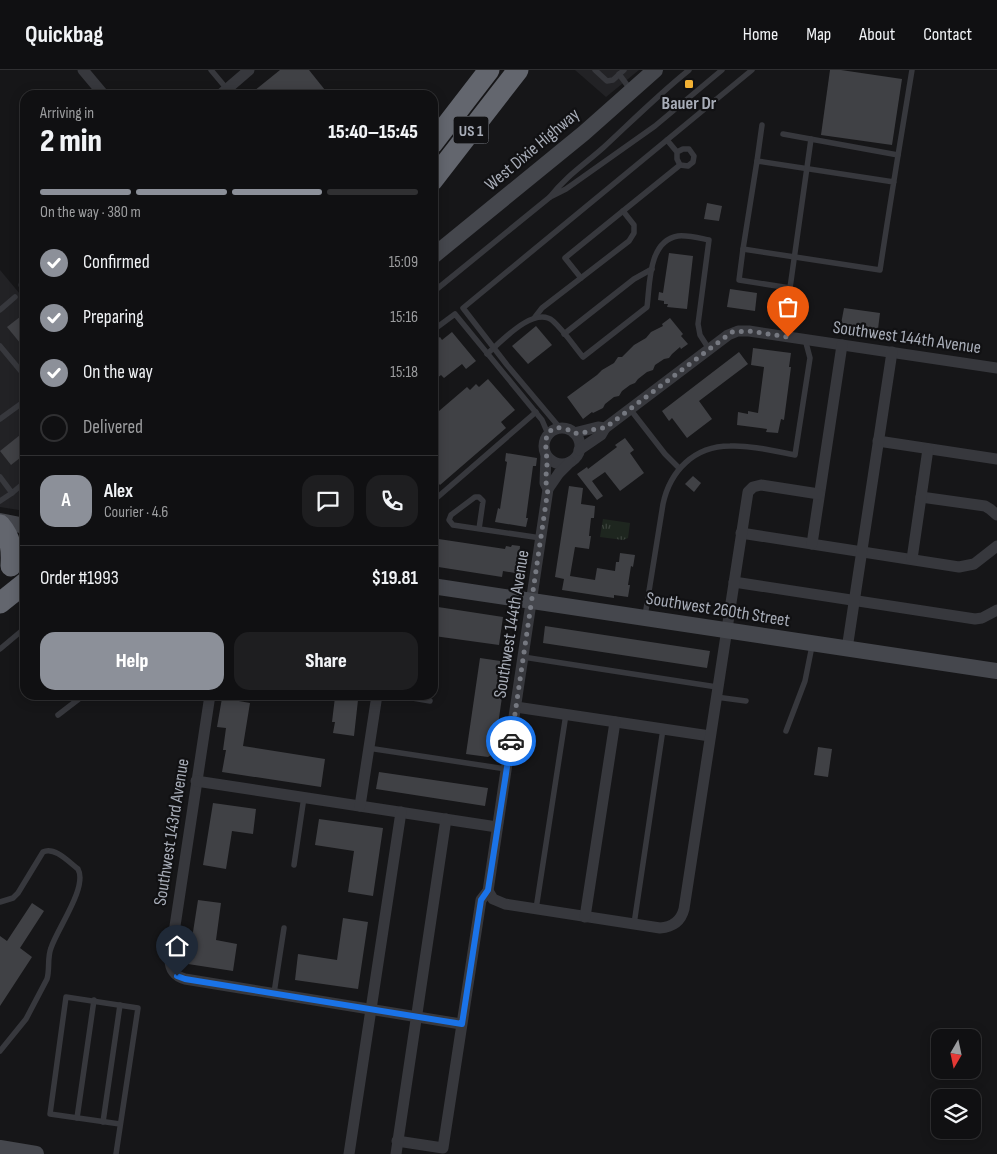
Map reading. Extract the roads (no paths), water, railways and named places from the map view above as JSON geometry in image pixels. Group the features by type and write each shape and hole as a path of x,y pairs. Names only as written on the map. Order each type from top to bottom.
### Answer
{"highway":[{"name":"US 1","path":"438,133 489,70"},
{"name":"US 1","path":"438,173 518,70"},
{"path":"0,523 10,542 12,565"},
{"path":"0,603 20,587"}],"street":[{"path":"83,70 100,90"},
{"path":"229,90 249,70"},
{"name":"West Dixie Highway","path":"438,252 584,133 655,70"},
{"name":"Southwest 144th Avenue","path":"579,450 709,349 728,335 738,331 805,339 997,368"},
{"path":"812,544 842,345"},
{"path":"846,649 892,352"},
{"name":"Southwest 144th Avenue","path":"574,433 598,427 605,428"},
{"path":"560,428 565,428 574,433 579,441 579,450 574,459 570,462 559,463 546,455 544,444 548,434 560,428"},
{"path":"878,442 997,459"},
{"path":"912,559 928,449"},
{"name":"Southwest 144th Avenue","path":"546,455 545,483 548,489"},
{"name":"Southwest 144th Avenue","path":"398,1141 443,1148 481,900 488,890 548,489 559,473 570,462"},
{"path":"488,890 492,899 500,903 665,928 677,922 682,914 748,492 753,487 761,486 820,494"},
{"path":"921,497 985,506 997,515"},
{"path":"0,523 20,525"},
{"path":"741,533 959,567 968,566 981,560 997,546"},
{"path":"734,582 975,618 982,618 997,610"},
{"name":"Southwest 260th Street","path":"438,587 997,671"},
{"name":"Southwest 143rd Avenue","path":"209,700 170,959 171,969 174,973 185,979 274,993"},
{"path":"360,806 376,700"},
{"path":"516,707 710,736"},
{"path":"585,917 615,722"},
{"path":"196,781 498,827"},
{"path":"349,1154 402,812"},
{"path":"396,1154 446,819"},
{"path":"274,993 462,1024"},
{"path":"0,1148 36,1154"}],"lane":[{"path":"211,70 224,90"},
{"path":"595,70 607,81 613,80 622,72 631,90"},
{"path":"550,197 560,184 602,149 660,94 690,70"},
{"path":"438,288 550,197 566,189 655,126 722,70"},
{"path":"438,327 752,70"},
{"path":"743,249 880,270 912,70"},
{"path":"762,125 739,280 790,288 811,139"},
{"path":"783,134 898,155"},
{"path":"667,140 676,152 680,165 685,167 691,165 694,156 692,151 686,148 676,152"},
{"path":"757,161 894,182"},
{"path":"581,278 565,258 680,165"},
{"path":"534,317 542,308 629,241 634,233 634,225 623,211"},
{"path":"487,354 528,320 543,316 552,320 584,357 647,306 652,269 657,252 669,239 680,236 709,240 698,324 700,335 709,349"},
{"path":"564,334 634,279 652,269"},
{"path":"0,310 14,297"},
{"path":"463,308 560,428"},
{"path":"455,314 536,412 544,423 548,434"},
{"path":"645,618 663,504 670,482 679,468 707,450 724,446 739,446 795,455 810,358 805,339"},
{"path":"0,346 20,370"},
{"path":"0,419 20,406"},
{"path":"630,409 665,454 679,468"},
{"path":"438,497 536,412"},
{"path":"0,477 12,493"},
{"path":"0,501 20,486"},
{"path":"479,529 483,501 479,497 475,497 451,515 449,520 453,525 479,529 541,538"},
{"path":"0,649 20,632"},
{"path":"786,731 805,681 812,644"},
{"path":"523,657 717,692 746,701"},
{"path":"58,715 78,700"},
{"path":"424,700 430,701"},
{"path":"536,909 566,714"},
{"path":"634,924 663,729"},
{"path":"368,748 506,769"},
{"path":"294,865 304,797"},
{"path":"0,902 13,898 18,893 43,852 47,850 53,850 80,872 80,886 50,948 47,979 26,1019 0,1051"},
{"path":"274,993 284,928"},
{"path":"116,1154 138,1008 66,997 50,1114 120,1124"},
{"path":"77,1118 94,1000"},
{"path":"104,1122 120,1005"}],"place":[{"name":"Bauer Dr","path":"689,84"}]}
